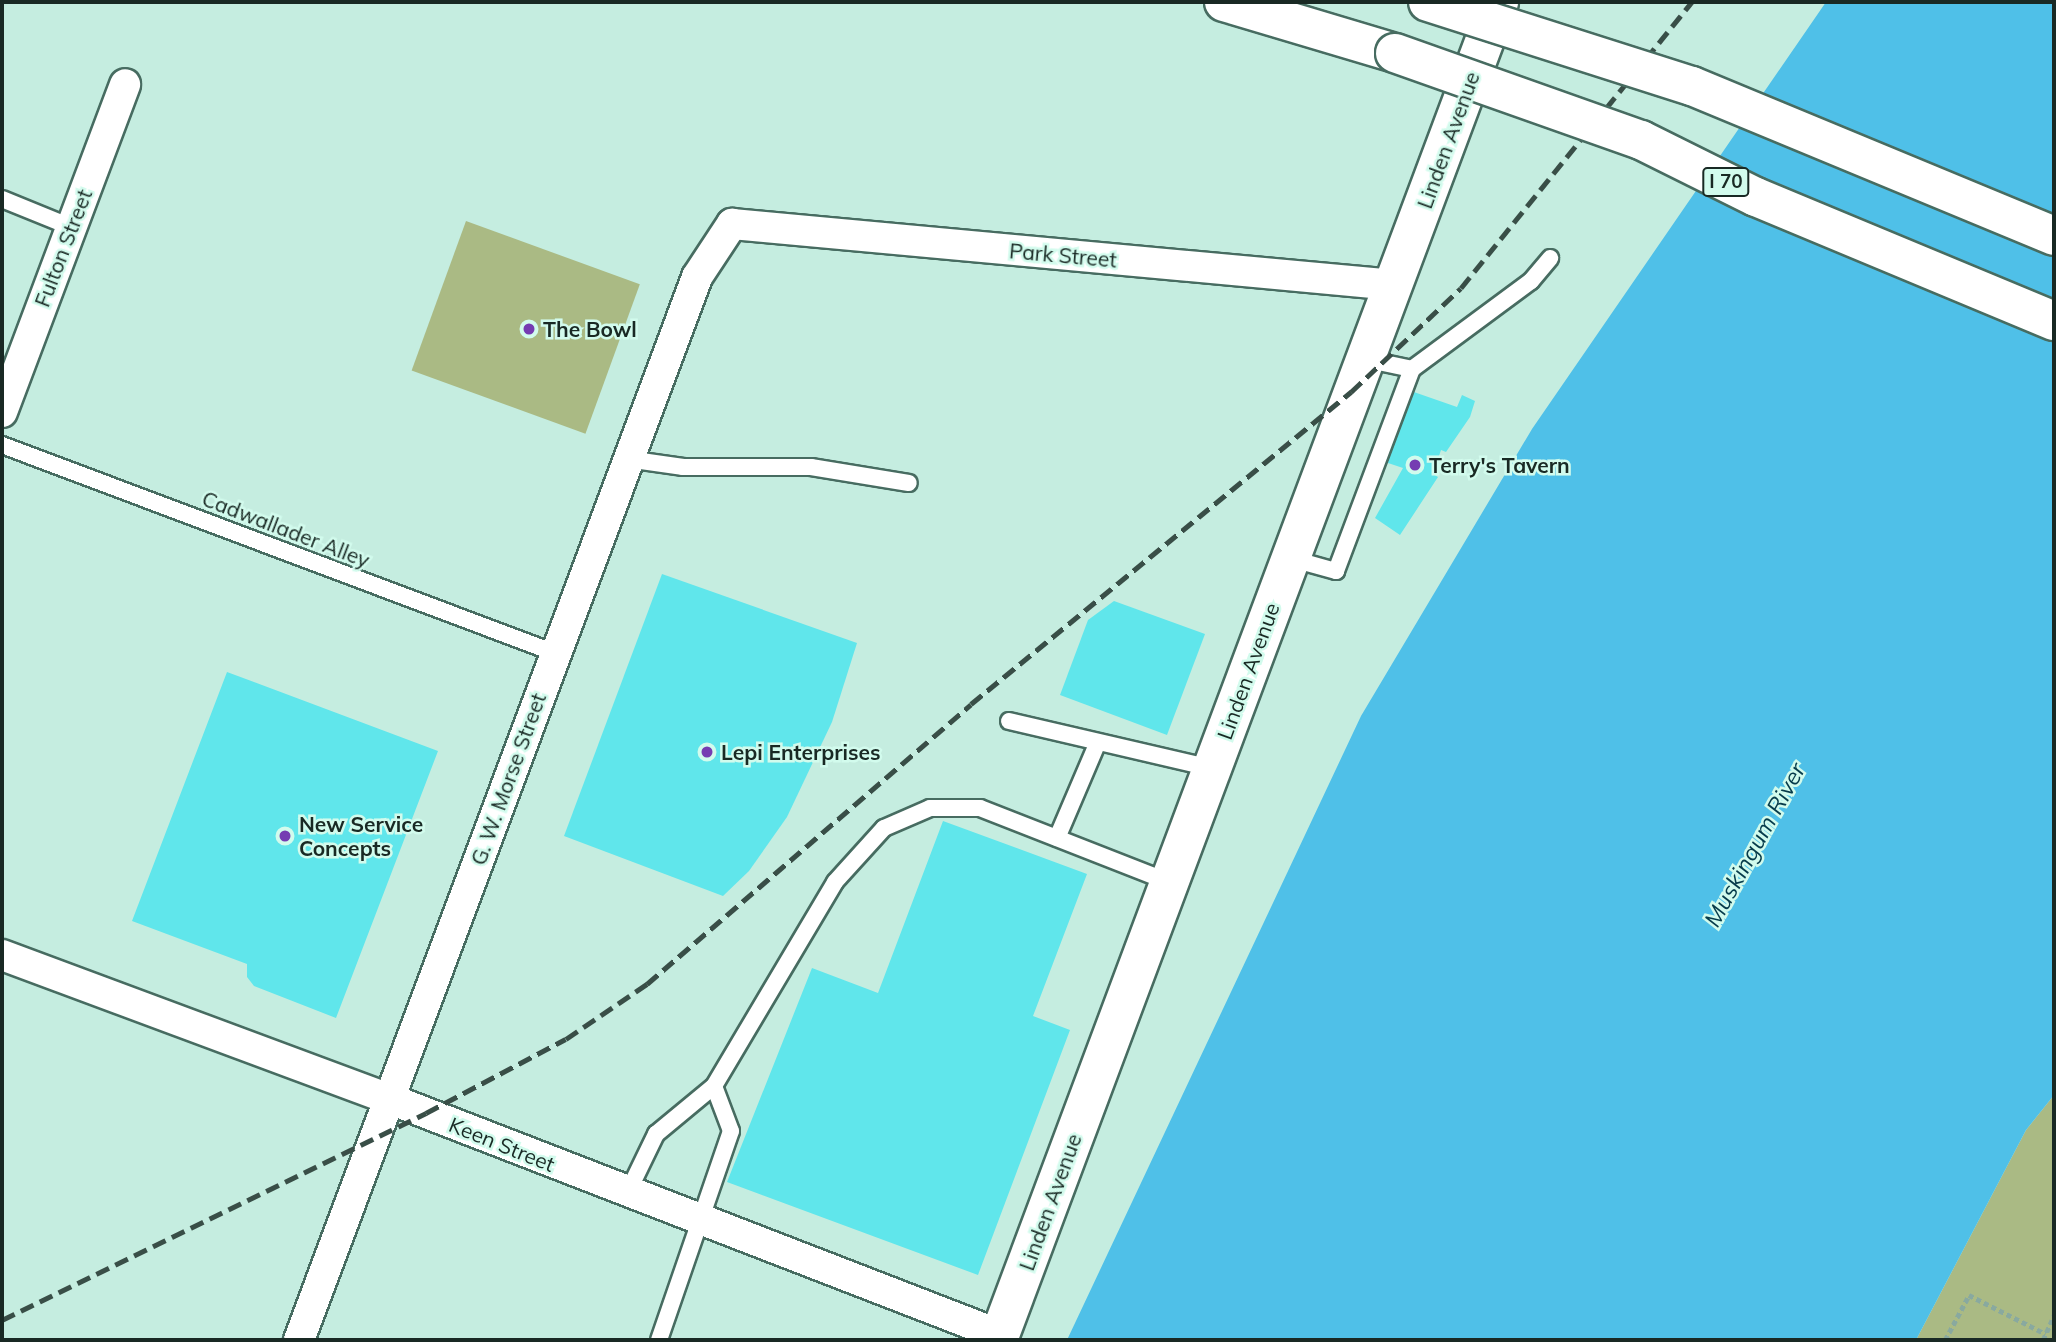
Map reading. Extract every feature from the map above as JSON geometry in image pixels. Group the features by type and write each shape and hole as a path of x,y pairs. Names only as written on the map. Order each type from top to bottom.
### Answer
{"main road":[{"name":"I 70","path":"1224,2 1395,53 1641,141 1756,197 2054,321"},
{"path":"1428,2 1692,86 2054,236"},
{"name":"Linden Avenue","path":"999,1338 1499,2"}],"street":[{"name":"Fulton Street","path":"2,412 125,84"},
{"name":"Park Street","path":"732,224 1394,285"},
{"name":"G. W. Morse Street","path":"299,1340 697,277 732,224"},
{"name":"Keen Street","path":"2,956 390,1099 999,1338"}],"lane":[{"path":"2,199 71,227"},
{"path":"1289,558 1336,571 1412,369 1531,281 1550,258"},
{"path":"1365,359 1412,369"},
{"name":"Cadwallader Alley","path":"2,444 555,653"},
{"path":"627,459 683,467 811,467 909,483"},
{"path":"1009,721 1212,768"},
{"path":"1057,838 1098,742"},
{"path":"627,1194 656,1134 714,1086 835,882 884,828 929,808 980,807 1169,882"},
{"path":"659,1340 702,1222 731,1131 714,1086"}],"path":[{"path":"1945,1340 1969,1295 2046,1334"},
{"path":"2043,1340 2054,1315"}],"green space":[{"name":"The Bowl","path":"466,221 640,284 585,434 412,370"},
{"path":"2054,1095 2054,1340 1916,1340 2026,1130"}],"water":[{"name":"Muskingum River","path":"1826,2 2054,2 2054,1095 2026,1130 1916,1340 1067,1340 1361,716 1532,429"}],"building":[{"name":"Terry's Tavern","path":"1411,391 1457,407 1462,395 1475,401 1470,417 1446,452 1441,450 1433,474 1438,477 1400,535 1375,518 1403,468 1385,462"},
{"name":"Lepi Enterprises","path":"662,574 857,643 832,722 787,817 749,871 723,896 564,836"},
{"path":"1114,601 1205,634 1167,735 1060,695 1088,620"},
{"name":"New Service Concepts","path":"227,672 438,751 336,1018 254,986 247,977 247,964 132,921"},
{"path":"943,821 1087,874 1033,1016 1070,1030 978,1275 727,1182 812,968 878,993"}],"railway":[{"path":"2,1320 426,1113 566,1039 647,984 971,704 1351,392 1461,288 1692,2"}],"place":[{"name":"The Bowl","path":"529,329"},
{"name":"Terry's Tavern","path":"1415,465"},
{"name":"Lepi Enterprises","path":"707,752"},
{"name":"New Service Concepts","path":"285,836"}]}
